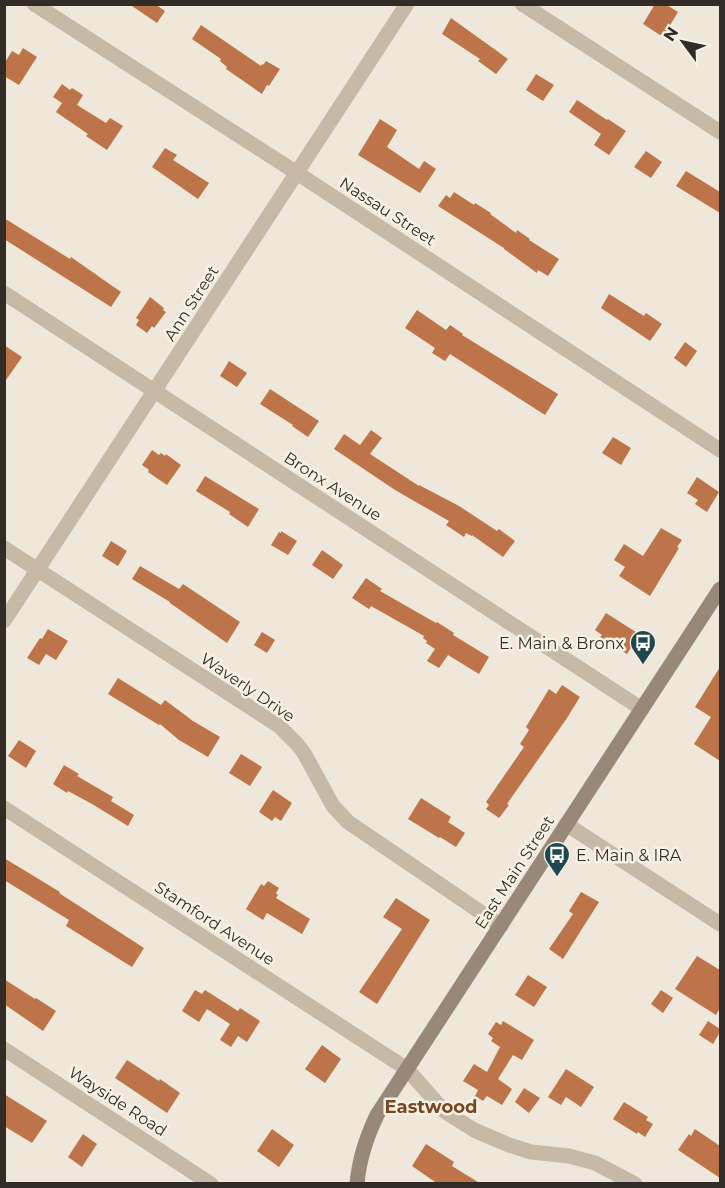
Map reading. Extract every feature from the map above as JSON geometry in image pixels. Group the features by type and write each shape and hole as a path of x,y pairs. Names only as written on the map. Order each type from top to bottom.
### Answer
{"street":[{"name":"Nassau Street","path":"34,4 720,450"},
{"name":"Ann Street","path":"4,621 407,4"},
{"path":"522,4 720,132"},
{"name":"Bronx Avenue","path":"4,293 642,709"},
{"name":"Waverly Drive","path":"4,548 279,726 304,753 333,806 348,822 501,926"},
{"name":"East Main Street","path":"357,1184 365,1144 377,1114 566,824 718,598"},
{"name":"Stamford Avenue","path":"4,808 407,1069 444,1111 474,1130 531,1152 569,1156 594,1163 635,1184"},
{"path":"566,824 720,924"},
{"name":"Wayside Road","path":"4,1049 211,1184"}],"building":[{"path":"129,4 155,4 165,11 157,23"},
{"path":"655,4 665,4 678,12 663,37 643,24"},
{"path":"451,18 508,59 496,74 478,61 480,59 442,34"},
{"path":"201,25 261,66 266,61 280,69 262,94 226,69 221,59 192,39"},
{"path":"23,48 37,57 19,85 4,76 4,64 12,51 19,55"},
{"path":"536,74 554,85 543,101 526,90"},
{"path":"62,84 83,95 77,105 106,123 110,118 123,126 107,150 56,112 62,103 53,97"},
{"path":"577,100 626,131 609,155 594,145 601,134 569,112"},
{"path":"380,119 397,130 387,147 419,169 424,161 436,169 420,193 358,155"},
{"path":"165,148 177,155 173,160 209,183 198,199 152,167"},
{"path":"646,151 662,162 651,178 634,167"},
{"path":"686,171 720,192 720,213 676,186"},
{"path":"454,192 491,213 516,233 517,230 559,259 548,276 538,270 537,273 504,248 438,206 446,195 450,198"},
{"path":"4,218 70,259 71,257 121,292 111,307 4,239"},
{"path":"609,294 644,316 646,313 662,324 650,341 601,308"},
{"path":"150,297 166,312 154,328 152,326 147,333 136,325 139,320 136,318"},
{"path":"417,310 446,330 450,325 462,335 558,394 545,415 450,354 445,361 432,353 435,348 405,328"},
{"path":"685,342 697,351 686,367 674,358"},
{"path":"4,345 22,357 4,383"},
{"path":"229,361 247,373 237,387 220,376"},
{"path":"270,389 319,421 308,437 260,404"},
{"path":"371,430 382,438 370,454 419,486 459,506 515,541 503,557 472,535 466,533 464,537 446,525 449,521 395,490 334,449 344,434 360,445"},
{"path":"613,437 631,448 621,465 602,453"},
{"path":"152,450 159,455 161,453 165,456 166,454 181,465 167,485 142,465"},
{"path":"205,476 259,509 248,527 229,514 230,512 196,491"},
{"path":"697,477 719,492 707,512 695,504 698,500 687,493"},
{"path":"661,528 682,540 650,596 619,576 625,567 614,560 624,544 643,556"},
{"path":"281,531 297,541 288,555 271,545"},
{"path":"111,541 127,551 118,566 102,556"},
{"path":"322,550 343,565 333,579 312,565"},
{"path":"140,566 179,589 183,584 240,622 227,643 170,602 132,579"},
{"path":"366,578 382,589 380,591 437,622 454,633 453,635 489,657 479,674 448,655 439,668 427,661 435,649 426,643 424,636 352,598"},
{"path":"606,613 639,634 627,654 600,637 602,635 595,630"},
{"path":"48,629 68,641 56,660 46,654 39,665 27,658"},
{"path":"262,632 275,640 267,653 254,645"},
{"path":"720,667 720,761 694,744 711,717 695,707"},
{"path":"118,678 161,705 165,700 220,737 208,757 179,740 160,724 108,694"},
{"path":"562,685 580,697 499,818 486,809 489,805 486,802 524,747 520,744 529,730 526,727 549,689 556,694"},
{"path":"19,740 36,751 26,768 8,756"},
{"path":"241,754 262,767 250,786 229,773"},
{"path":"64,765 79,774 77,776 113,797 111,801 134,815 128,826 53,784"},
{"path":"273,790 292,803 281,821 275,817 272,821 259,812"},
{"path":"421,798 451,817 448,822 465,833 456,847 408,819"},
{"path":"4,858 144,948 132,967 66,926 69,920 4,880"},
{"path":"268,881 279,888 276,898 310,919 302,934 267,913 263,920 246,909 261,884 264,886"},
{"path":"581,892 599,902 563,959 549,949 573,914 569,911"},
{"path":"396,898 430,920 377,1004 359,992 402,929 383,917"},
{"path":"697,956 720,970 720,1008 716,1015 675,989"},
{"path":"528,975 547,987 534,1007 515,995"},
{"path":"4,979 56,1011 43,1031 4,1004"},
{"path":"195,990 202,994 205,990 238,1011 240,1008 260,1021 247,1042 238,1036 231,1047 220,1040 230,1024 207,1009 199,1022 182,1011"},
{"path":"661,990 673,998 663,1013 651,1004"},
{"path":"503,1021 534,1040 522,1060 513,1055 498,1079 512,1089 502,1105 487,1096 483,1101 475,1096 478,1090 463,1081 474,1064 487,1072 500,1047 491,1041 493,1038 488,1034 496,1022 501,1025"},
{"path":"708,1021 720,1029 713,1044 699,1035"},
{"path":"322,1045 341,1059 325,1083 305,1069"},
{"path":"127,1060 180,1093 167,1113 115,1078"},
{"path":"566,1069 594,1087 581,1107 566,1097 561,1105 548,1097"},
{"path":"524,1088 540,1098 529,1113 515,1102"},
{"path":"4,1094 47,1121 32,1143 4,1126"},
{"path":"624,1102 648,1117 646,1120 653,1124 645,1137 613,1119"},
{"path":"272,1129 294,1145 279,1167 257,1151"},
{"path":"695,1129 720,1146 720,1178 678,1150"},
{"path":"83,1134 97,1144 82,1167 68,1157"},
{"path":"426,1144 454,1162 452,1166 481,1184 438,1184 412,1166"}],"place":[{"name":"E. Main & Bronx","path":"643,666"},
{"name":"E. Main & IRA","path":"557,878"}],"district":[{"name":"Eastwood","path":"431,1107"}]}
